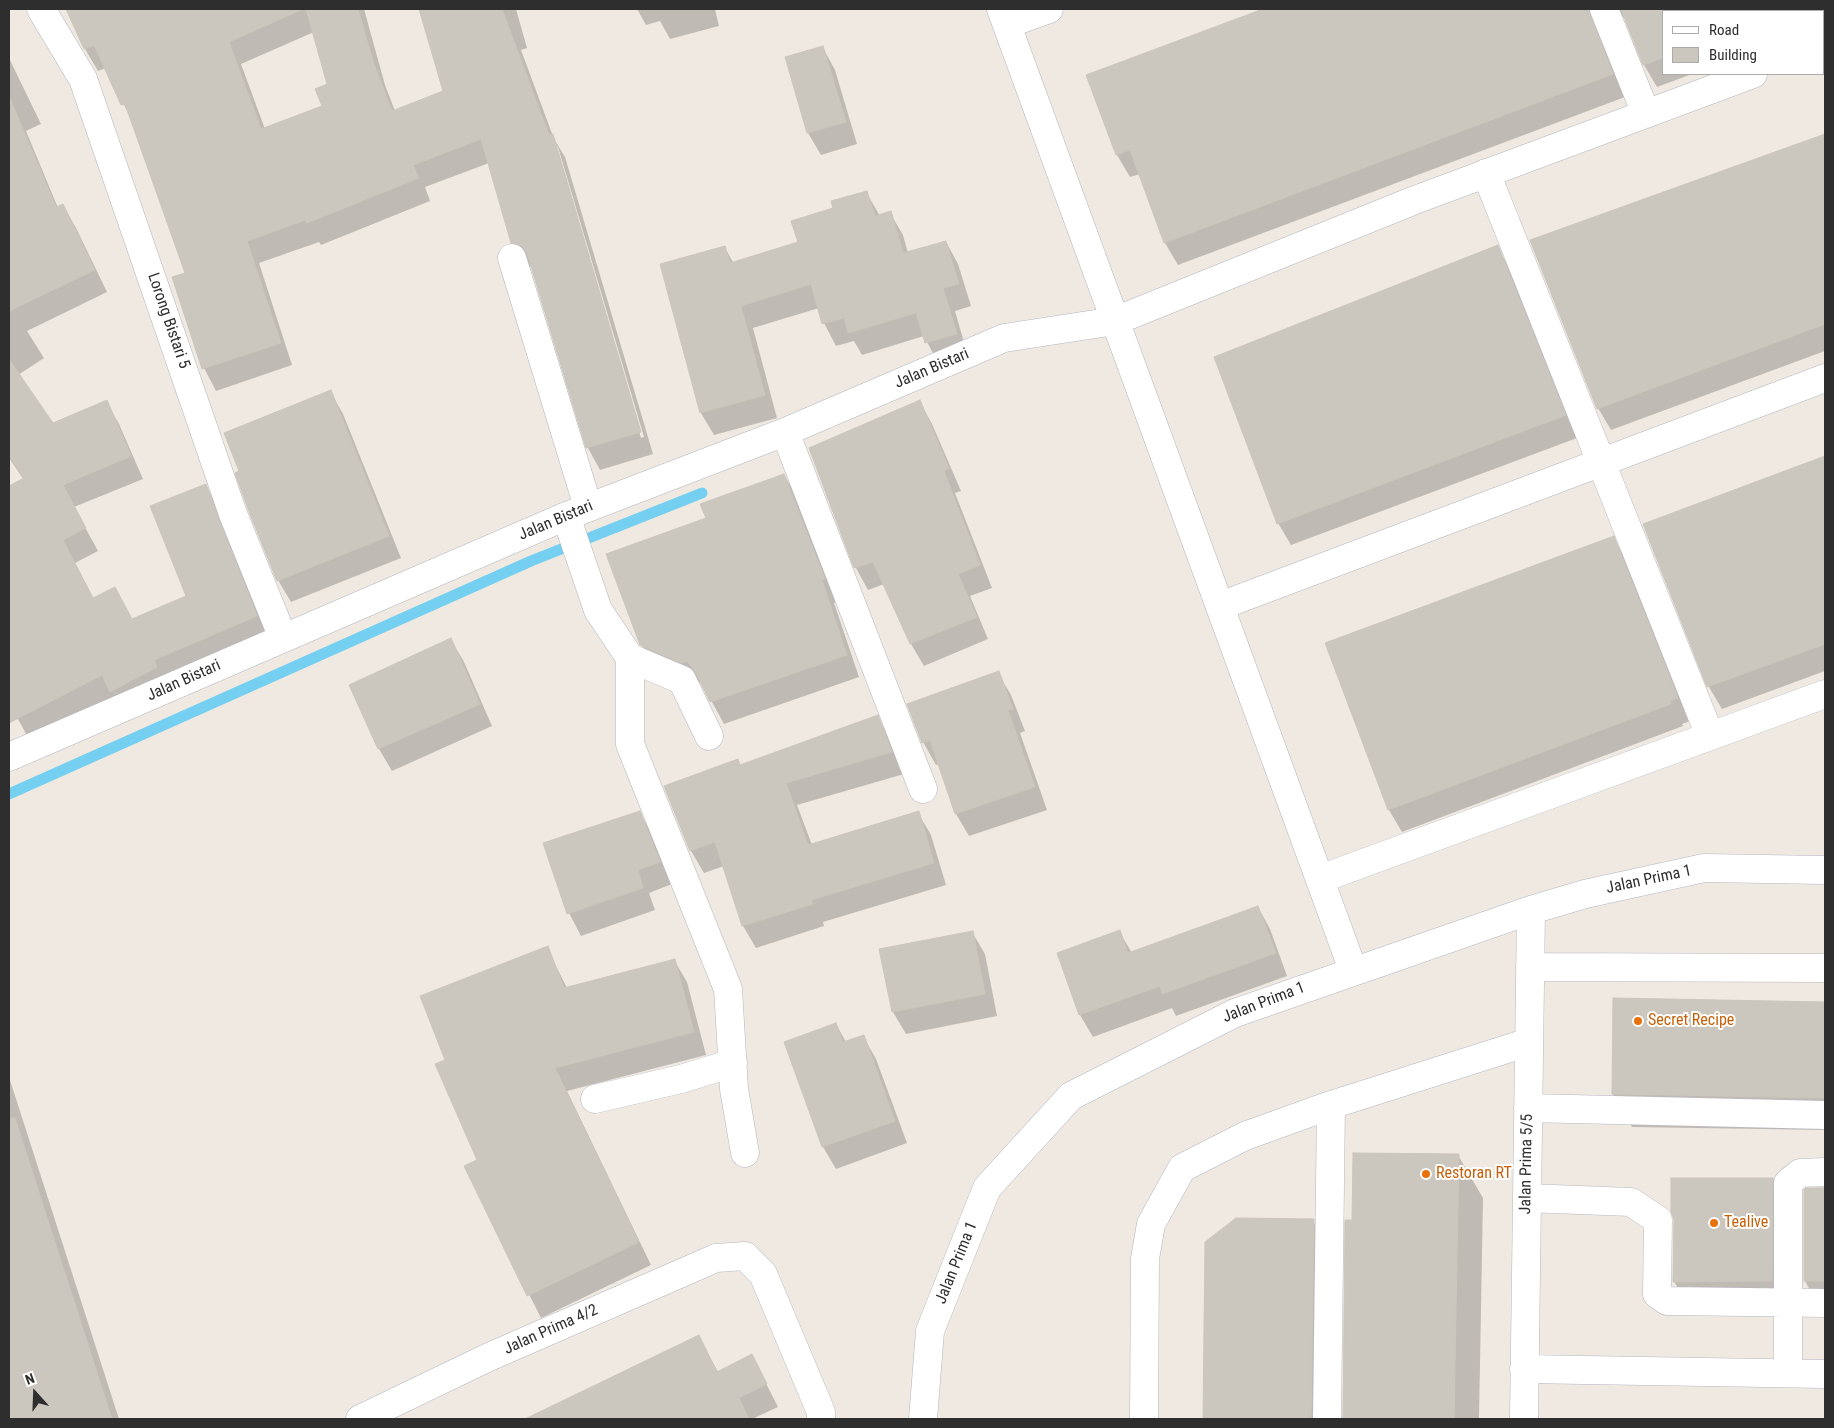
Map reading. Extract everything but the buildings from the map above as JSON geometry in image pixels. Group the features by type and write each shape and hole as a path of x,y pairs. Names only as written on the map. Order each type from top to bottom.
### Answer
{"street":[{"name":"Lorong Bistari 5","path":"41,9 83,79 233,514 283,638"},
{"path":"1049,9 1004,16 1353,970"},
{"path":"1604,9 1646,114"},
{"name":"Jalan Bistari","path":"9,757 283,638 785,432 1004,338 1115,321 1486,174 1750,75"},
{"path":"1486,174 1710,736"},
{"path":"512,258 574,518 582,563 598,610 630,658 682,680 709,736"},
{"path":"1220,606 1825,378"},
{"path":"785,432 923,789"},
{"path":"630,658 630,744 728,989 734,1089 745,1153"},
{"path":"1320,879 1825,694"},
{"name":"Jalan Prima 1","path":"923,1419 930,1331 986,1188 1071,1096 1234,1013 1353,970 1531,910 1585,894 1704,868 1825,870"},
{"name":"Jalan Prima 5/5","path":"1524,1419 1531,910"},
{"path":"1530,967 1825,968"},
{"path":"1144,1419 1145,1259 1151,1224 1182,1168 1246,1136 1331,1105 1529,1042"},
{"path":"595,1099 680,1079 733,1063"},
{"path":"1327,1419 1331,1105"},
{"path":"1528,1108 1825,1115"},
{"path":"1788,1373 1788,1183 1800,1173 1825,1172"},
{"path":"1527,1198 1630,1202 1658,1220 1657,1294 1668,1301 1825,1304"},
{"name":"Jalan Prima 4/2","path":"360,1419 490,1357 716,1258 746,1256 763,1274 821,1412 821,1419"},
{"path":"1524,1370 1825,1374"}],"waterway":[{"path":"9,794 531,561 702,493"}],"place":[{"name":"Secret Recipe","path":"1638,1021"},
{"name":"Restoran RT","path":"1426,1174"},
{"name":"Tealive","path":"1714,1223"}]}
